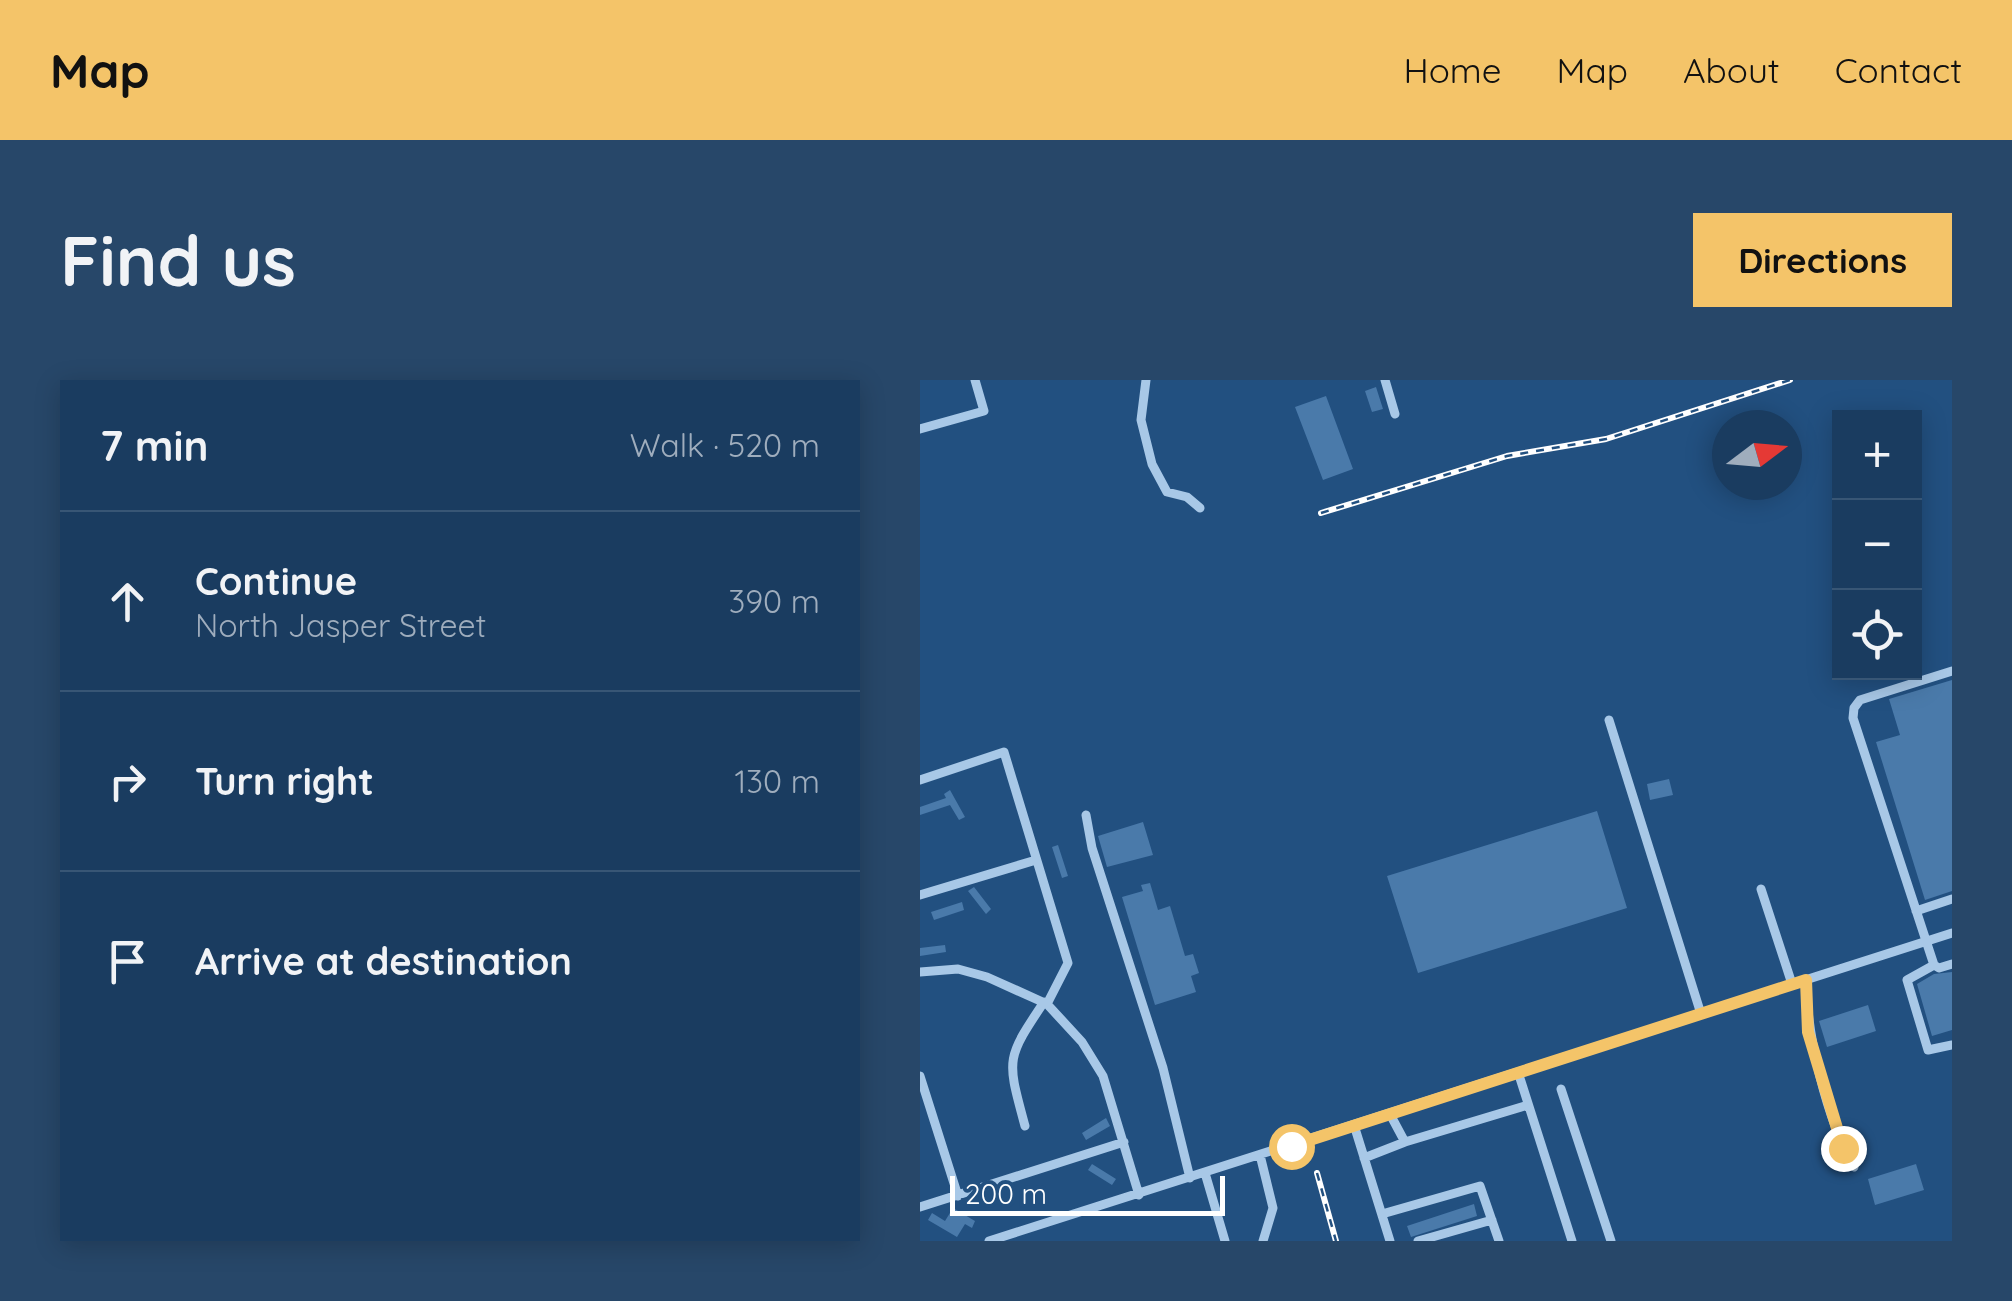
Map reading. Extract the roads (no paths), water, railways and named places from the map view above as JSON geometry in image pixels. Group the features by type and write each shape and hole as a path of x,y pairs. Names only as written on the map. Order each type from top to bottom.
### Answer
{"street":[{"path":"920,429 984,411 975,380"},
{"path":"1146,380 1141,420 1152,464 1167,492 1187,497 1200,508"},
{"path":"1384,380 1395,414"},
{"path":"1934,966 1853,718 1860,700 1952,671"},
{"path":"1609,720 1701,1014"},
{"path":"920,780 1004,752 1068,962 1046,1003 1016,1044 1010,1064 1024,1126"},
{"path":"1086,815 1092,848 1166,1078 1190,1178"},
{"path":"920,895 1036,860"},
{"path":"1760,888 1792,984"},
{"path":"1916,911 1952,900"},
{"path":"988,1241 1952,933"},
{"path":"1952,964 1934,966 1907,980 1928,1050 1952,1045"},
{"path":"920,972 958,969 988,976 1046,1003 1082,1042 1104,1076 1139,1195"},
{"path":"1806,980 1808,1032 1843,1148 1854,1167"},
{"path":"1518,1072 1572,1241"},
{"path":"920,1076 958,1196"},
{"path":"1561,1089 1611,1241"},
{"path":"1364,1158 1528,1105"},
{"path":"1390,1114 1405,1142"},
{"path":"920,1127 934,1122"},
{"path":"1354,1125 1390,1241"},
{"path":"920,1208 1124,1142"},
{"path":"1260,1155 1273,1208 1262,1241"},
{"path":"1205,1173 1225,1241"},
{"path":"1382,1214 1480,1186 1499,1241"},
{"path":"1418,1241 1492,1220"}],"railway":[{"path":"1321,513 1507,456 1606,439 1790,380"},
{"path":"1317,1173 1336,1241"}]}
